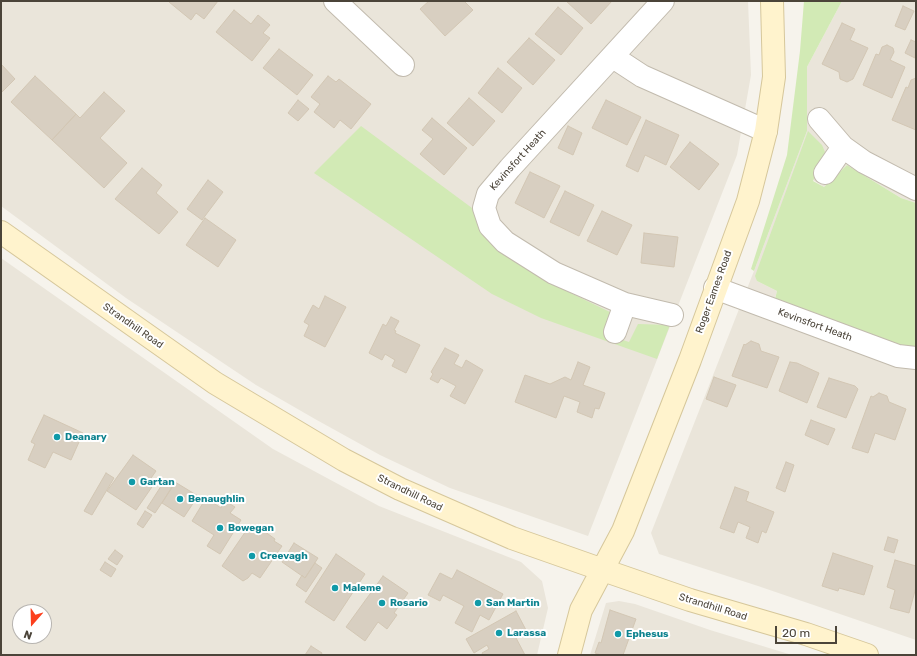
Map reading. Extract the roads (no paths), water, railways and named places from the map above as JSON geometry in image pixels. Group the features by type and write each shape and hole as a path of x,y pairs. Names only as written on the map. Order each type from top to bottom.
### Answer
{"main road":[{"name":"Roger Eames Road","path":"569,655 581,610 623,531 690,360 748,201 766,131 774,77 772,1"},
{"name":"Strandhill Road","path":"1,232 215,383 344,460 400,489 462,518 512,538 690,600 806,634 867,655"}],"street":[{"path":"334,1 344,8 403,66"},
{"name":"Kevinsfort Heath","path":"663,1 510,168 488,194 484,208 490,226 505,242 554,273 625,304 672,315"},
{"path":"613,57 642,76 766,131"},
{"path":"819,119 843,147 864,162 916,189"},
{"path":"824,173 843,147"},
{"name":"Kevinsfort Heath","path":"715,288 898,356 916,358"},
{"path":"615,332 625,304"}],"place":[{"name":"Deanary","path":"57,437"},
{"name":"Gartan","path":"132,482"},
{"name":"Benaughlin","path":"180,499"},
{"name":"Bowegan","path":"220,528"},
{"name":"Creevagh","path":"252,556"},
{"name":"Maleme","path":"335,588"},
{"name":"Rosario","path":"382,603"},
{"name":"San Martin","path":"478,603"},
{"name":"Larassa","path":"499,633"},
{"name":"Ephesus","path":"618,634"}]}
